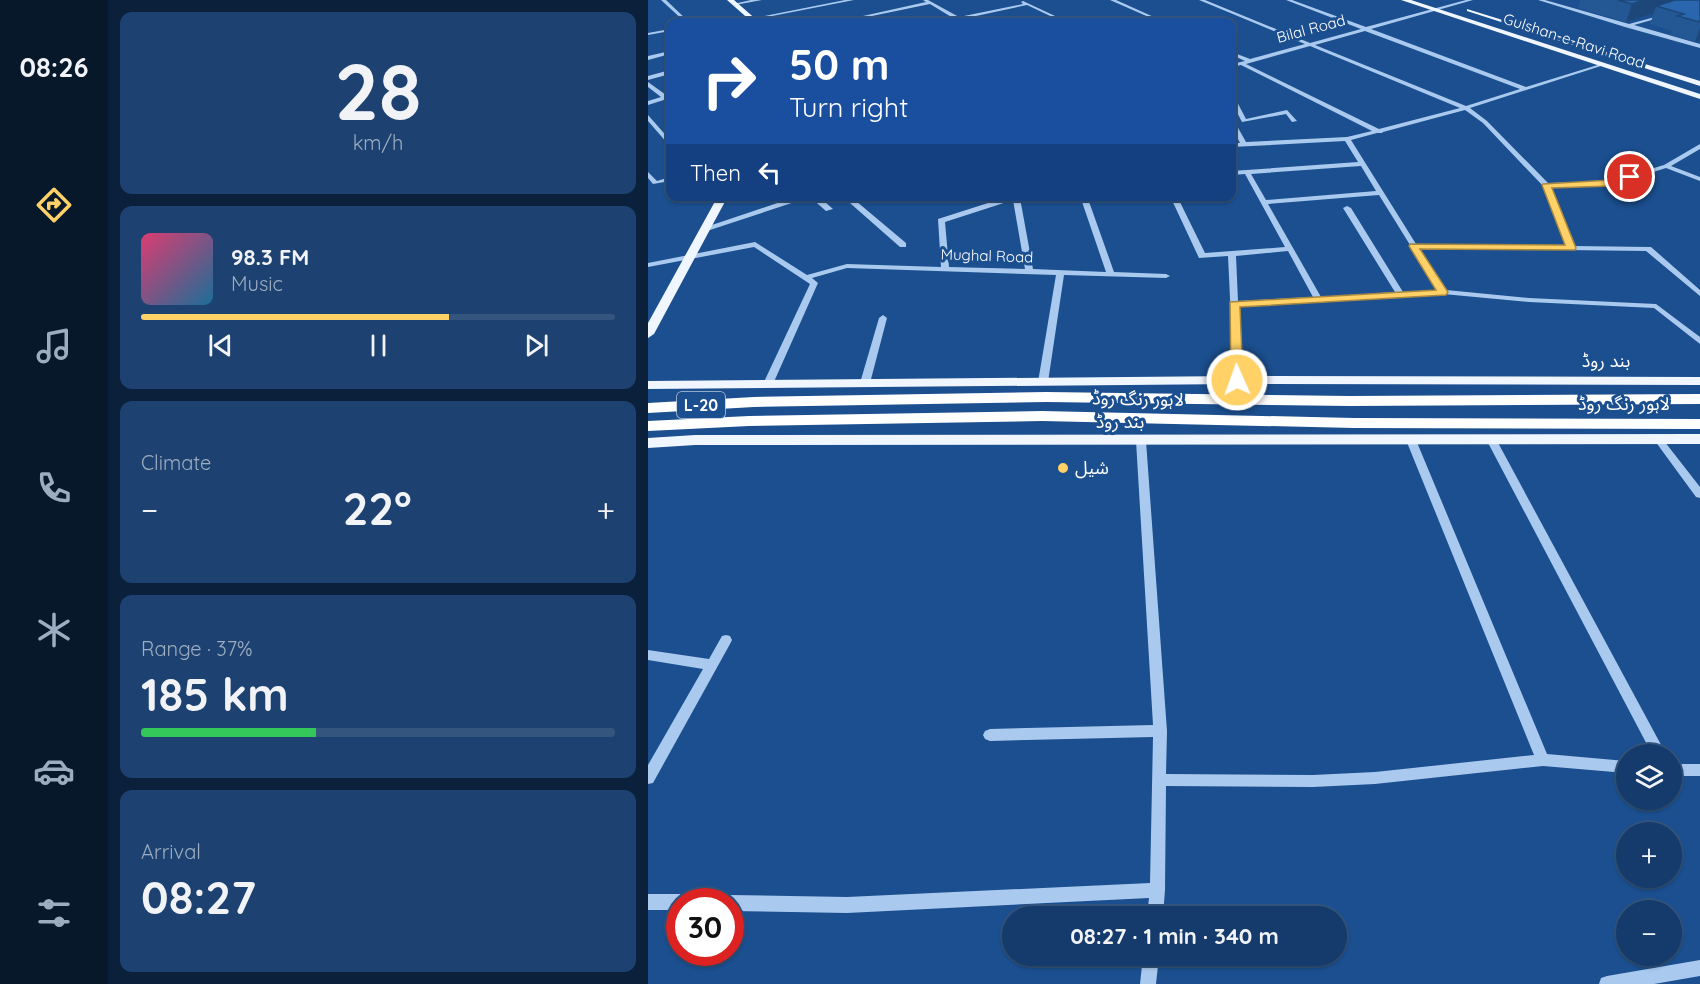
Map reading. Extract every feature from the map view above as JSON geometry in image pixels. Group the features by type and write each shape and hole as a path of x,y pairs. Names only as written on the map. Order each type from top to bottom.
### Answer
{"highway":[{"name":"لاہور رنگ روڈ","path":"648,408 754,402 1046,397 1350,401 1700,399"},
{"name":"لاہور رنگ روڈ","path":"648,426 749,421 1042,416 1354,423 1700,424"}],"main road":[{"name":"Gulshan-e-Ravi Road","path":"1404,0 1700,97"},
{"name":"Gulshan-e-Ravi Road","path":"1437,0 1700,84"},
{"path":"733,2 751,18"},
{"path":"648,334 720,201"},
{"name":"بند روڈ","path":"648,385 1237,380 1700,381"},
{"name":"بند روڈ","path":"648,443 695,440 1700,439"}],"street":[{"path":"663,0 683,18"},
{"path":"733,2 760,0"},
{"path":"757,18 852,0"},
{"path":"925,0 956,18"},
{"path":"1019,0 1057,18"},
{"path":"1112,0 1154,18"},
{"path":"1201,0 1466,108 1485,122 1546,185 1571,248"},
{"path":"1288,0 1526,89"},
{"name":"Bilal Road","path":"1236,65 1471,0"},
{"path":"1540,0 1700,46"},
{"path":"857,18 930,3"},
{"path":"1566,8 1583,3"},
{"path":"963,18 1027,4"},
{"path":"1627,26 1669,14"},
{"path":"648,34 666,31"},
{"path":"648,58 666,54"},
{"path":"1236,55 1248,60"},
{"path":"1241,63 1380,132"},
{"path":"1236,145 1347,139 1380,132 1466,108 1602,64"},
{"path":"648,78 666,73"},
{"path":"648,84 666,96"},
{"path":"648,103 666,98"},
{"path":"1236,106 1244,121 1287,112 1294,121"},
{"path":"648,117 666,137"},
{"path":"1236,129 1244,144"},
{"path":"1347,139 1443,292"},
{"path":"1546,185 1612,183 1666,166 1700,146"},
{"path":"1236,173 1362,164"},
{"path":"1666,166 1700,179"},
{"path":"1247,172 1318,299"},
{"path":"648,174 655,183 666,180"},
{"path":"1264,202 1381,193"},
{"path":"707,228 791,201"},
{"path":"819,201 829,209"},
{"path":"851,201 903,245"},
{"path":"945,268 941,221 1004,201"},
{"path":"1018,201 1029,272"},
{"path":"1085,201 1111,275"},
{"path":"1175,201 1202,256 1290,249"},
{"path":"1347,208 1401,295"},
{"path":"648,265 756,244 808,277 814,283 768,384"},
{"path":"1414,246 1648,249 1700,294"},
{"path":"1232,253 1237,380"},
{"name":"Mughal Road","path":"808,277 848,266 1166,276"},
{"path":"1042,382 1060,273"},
{"path":"1234,304 1443,292 1529,300 1656,306 1697,335"},
{"path":"864,383 883,318"},
{"path":"1658,439 1700,494"},
{"path":"1411,440 1543,760"},
{"path":"1491,440 1654,744"},
{"path":"1141,441 1160,731 1156,906"},
{"path":"648,778 726,640"},
{"path":"648,655 711,665"},
{"path":"990,735 1160,731"},
{"path":"1159,780 1313,781 1375,778 1543,760 1616,766"},
{"path":"1682,770 1700,770"},
{"path":"744,903 847,905 1157,890"},
{"path":"648,902 666,902"},
{"path":"1148,984 1150,966"},
{"path":"1607,984 1700,968"}],"building":[{"path":"1618,0 1644,0 1632,4"},
{"path":"1675,0 1700,0 1700,22 1677,16 1684,14 1656,6"}],"place":[{"name":"شیل","path":"1063,468"}],"route":[{"path":"1237,380 1234,304 1443,292 1414,246 1571,248 1546,185 1612,183 1630,177"}]}
